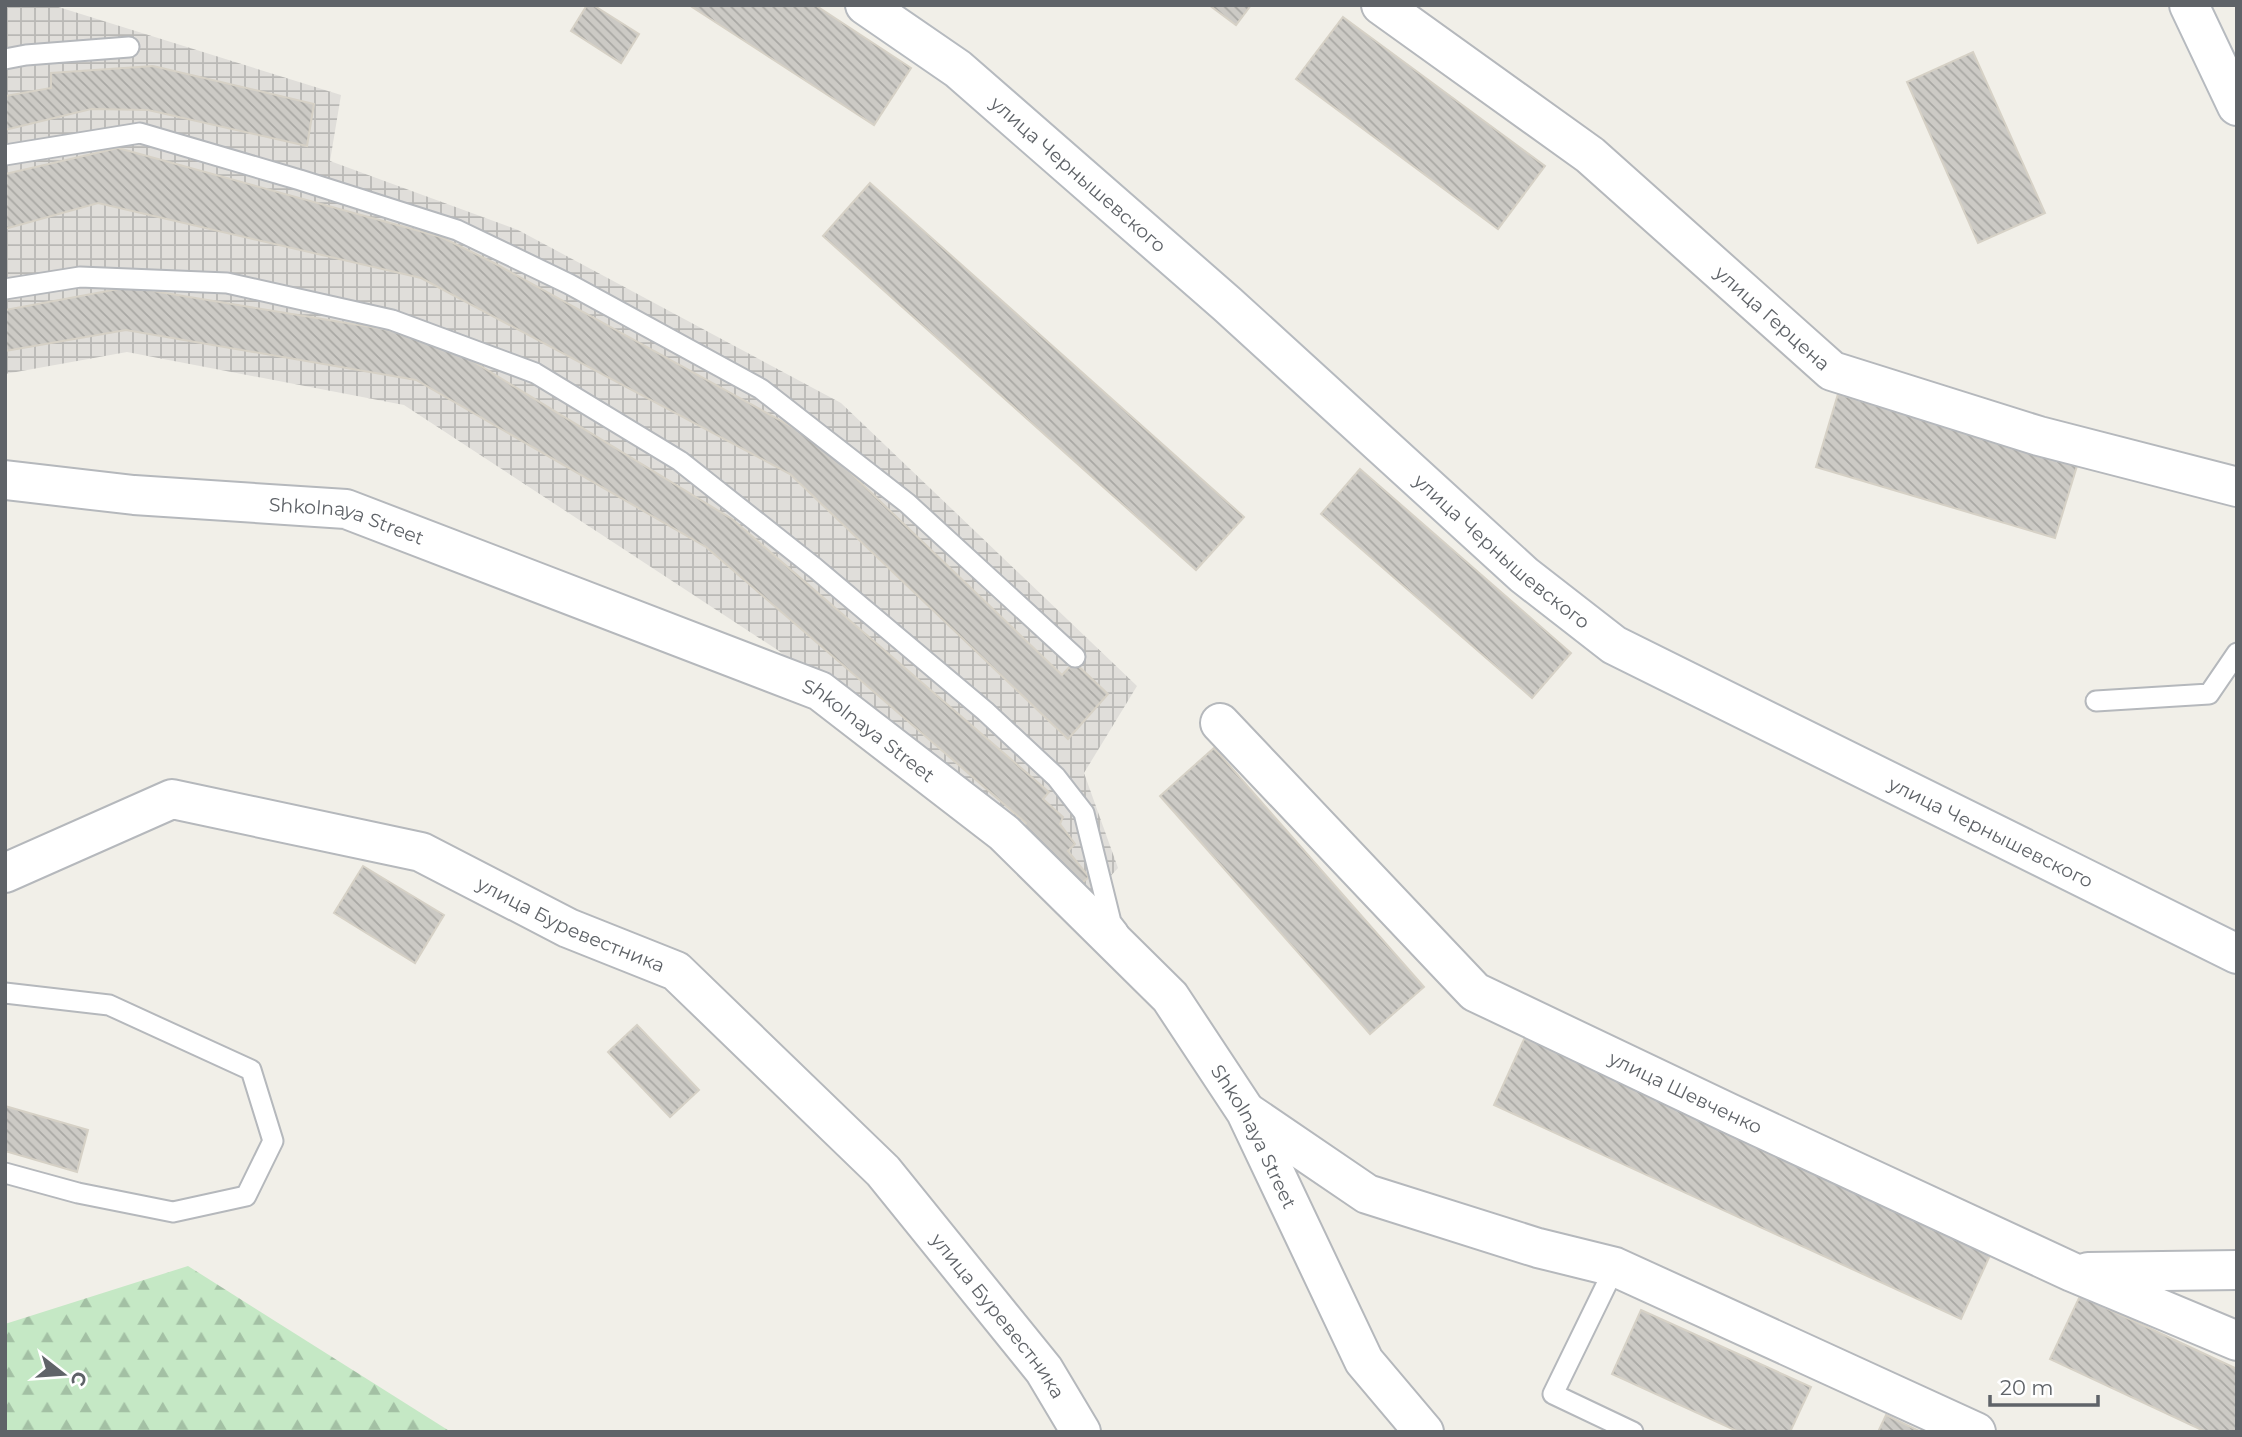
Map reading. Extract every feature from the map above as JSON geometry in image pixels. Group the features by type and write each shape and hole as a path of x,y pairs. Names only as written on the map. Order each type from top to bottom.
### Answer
{"street":[{"name":"улица Чернышевского","path":"865,5 958,69 1227,304 1524,575 1614,645 2237,954"},
{"name":"улица Герцена","path":"1381,5 1590,156 1832,371 2039,436 2237,487"},
{"path":"2189,5 2237,106"},
{"name":"Shkolnaya Street","path":"5,480 134,495 346,509 820,691 1004,833 1170,997 1246,1112 1364,1361 1424,1432"},
{"name":"улица Шевченко","path":"1220,723 1475,992 2072,1272 2237,1341"},
{"name":"улица Буревестника","path":"5,873 172,799 421,852 568,928 676,971 883,1171 1044,1370 1081,1432"},
{"path":"1246,1112 1367,1194 1538,1248 1615,1267 1976,1432"},
{"path":"2072,1272 2237,1270"}],"lane":[{"path":"5,59 129,47"},
{"path":"5,155 140,133 457,230 569,284 761,389 907,503 1075,657"},
{"path":"5,289 80,277 227,283 392,320 535,373 646,440 680,461 815,568 985,711 1056,777 1084,813 1111,922 1170,997"},
{"path":"2096,701 2208,694 2237,653"},
{"path":"5,993 109,1005 251,1070 273,1140 246,1196 173,1212 78,1193 5,1172"},
{"path":"1615,1267 1553,1394 1633,1432"}],"shaded area":[{"path":"5,5 52,5 341,95 330,161 518,230 841,403 1137,686 1084,773 1118,868 1073,917 779,651 404,405 127,352 5,374"}],"green space":[{"path":"188,1266 451,1432 5,1432 5,1324"}],"building":[{"path":"587,5 593,5 639,34 621,63 571,31"},
{"path":"689,5 815,5 911,68 874,125"},
{"path":"1209,5 1251,5 1236,25"},
{"path":"1343,17 1545,166 1498,229 1296,79"},
{"path":"1973,52 2045,213 1978,243 1907,82"},
{"path":"153,66 314,104 307,146 148,110 91,109 5,130 5,96 51,88 51,73"},
{"path":"118,148 441,237 494,263 816,440 1062,675 1074,662 1108,694 1068,739 790,474 421,278 98,203 5,229 5,174"},
{"path":"870,183 1244,517 1196,570 823,236"},
{"path":"129,287 383,329 446,345 732,519 1049,792 1043,799 1063,817 1060,824 1075,844 1068,851 1089,877 1072,891 1023,831 1026,823 706,547 416,380 126,330 5,351 5,310"},
{"path":"1838,394 2077,466 2055,538 1816,467"},
{"path":"1360,469 1571,653 1532,698 1321,514"},
{"path":"1214,748 1424,987 1370,1034 1160,796"},
{"path":"363,866 444,915 415,963 334,913"},
{"path":"637,1025 699,1090 670,1117 608,1052"},
{"path":"1525,1037 1992,1251 1961,1319 1494,1105"},
{"path":"5,1106 88,1130 77,1172 5,1151"},
{"path":"2080,1296 2237,1369 2237,1432 2206,1432 2050,1359"},
{"path":"1641,1310 1811,1387 1790,1432 1739,1432 1612,1374"},
{"path":"1886,1415 1921,1432 1878,1432"}]}
